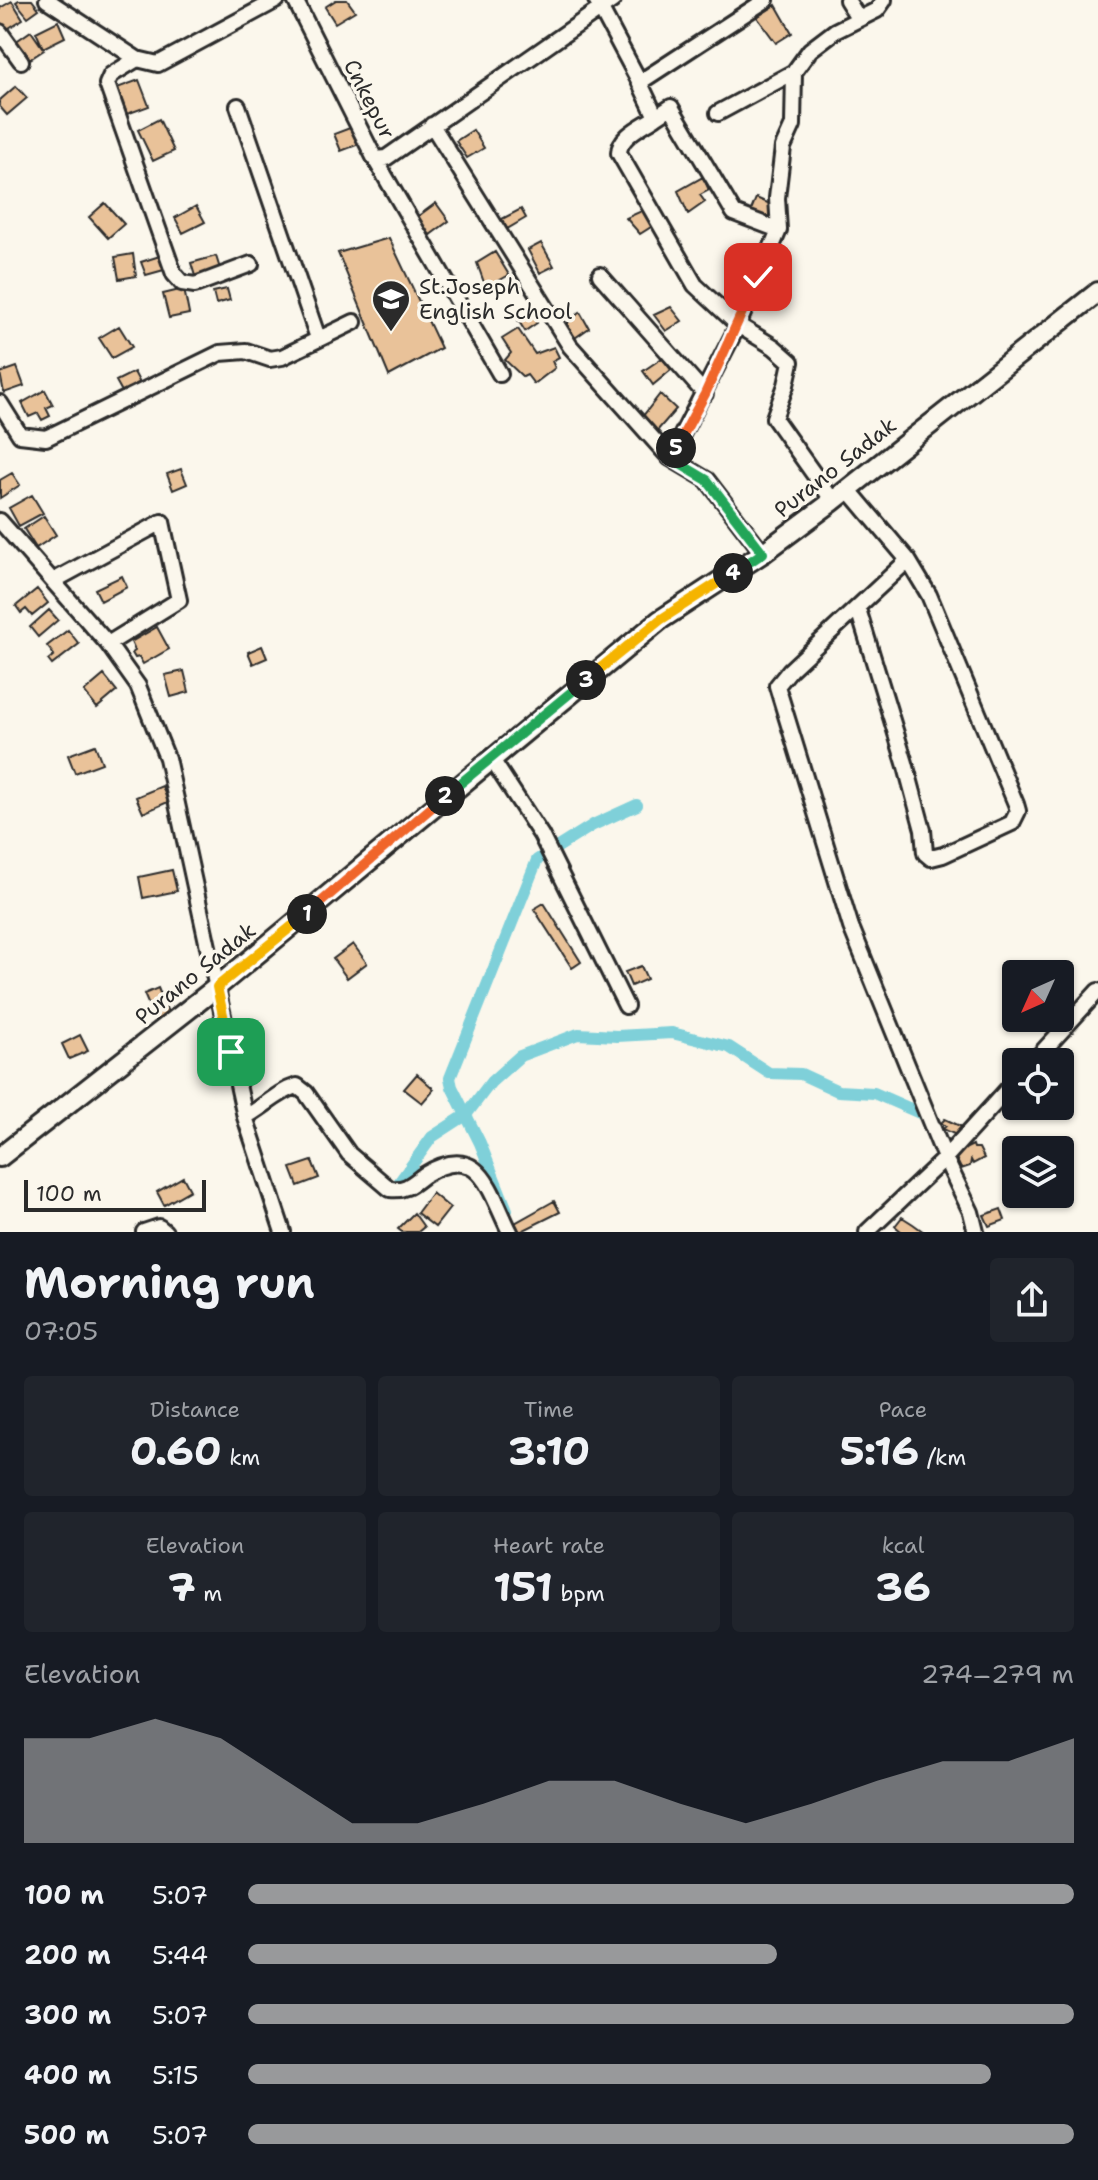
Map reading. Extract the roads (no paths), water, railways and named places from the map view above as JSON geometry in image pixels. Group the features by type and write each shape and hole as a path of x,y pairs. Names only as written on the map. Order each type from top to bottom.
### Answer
{"main road":[{"name":"Purano Sadak","path":"0,1157 217,987 660,620 763,553 1098,292"}],"street":[{"path":"47,0 137,59 158,64 277,0"},
{"name":"Cnkepur","path":"295,0 375,159 386,158 603,3"},
{"path":"640,82 766,0"},
{"path":"847,0 859,19"},
{"path":"718,113 794,72 810,50 835,31 877,10 884,0"},
{"path":"603,3 656,117"},
{"path":"0,32 21,61"},
{"path":"137,59 111,75 107,84 174,274 182,283 195,285 251,264"},
{"path":"670,458 738,325 779,230 777,198 783,147 793,125 794,72"},
{"path":"238,106 318,338"},
{"path":"779,230 734,213 671,107 624,139 619,147 619,153 695,285 738,325 774,347 791,362 774,418 786,438 908,560 941,620 1011,792 1018,811 1012,823 943,855 931,858 925,853 923,830 905,763 858,609"},
{"path":"432,125 570,346 670,458 707,480 763,553"},
{"path":"375,159 500,374"},
{"path":"600,275 705,394"},
{"path":"0,403 20,435 46,438 220,353 246,351 270,359 282,357 354,322"},
{"path":"0,521 55,580 138,686 167,758 245,1117 283,1232"},
{"path":"55,580 162,522 179,600 108,644"},
{"path":"908,560 777,686 851,927 945,1158 971,1212 976,1232"},
{"path":"491,758 541,835 626,1006"},
{"path":"1046,1048 1098,991"},
{"path":"245,1117 261,1109 284,1090 297,1086 306,1093 349,1154 381,1183 390,1189 407,1188 442,1164 466,1164 482,1177 510,1232"},
{"path":"867,1232 945,1158 1002,1095"},
{"path":"144,1232 159,1227 165,1232"}],"waterway":[{"path":"507,1210 450,1078 537,860 593,825 637,805"},
{"path":"398,1184 432,1137 466,1115 491,1082 520,1056 578,1034 617,1036 672,1033 729,1047 769,1073 801,1074 838,1091 874,1093 922,1114"}],"place":[{"name":"St.Joseph English School","path":"391,333"}]}
